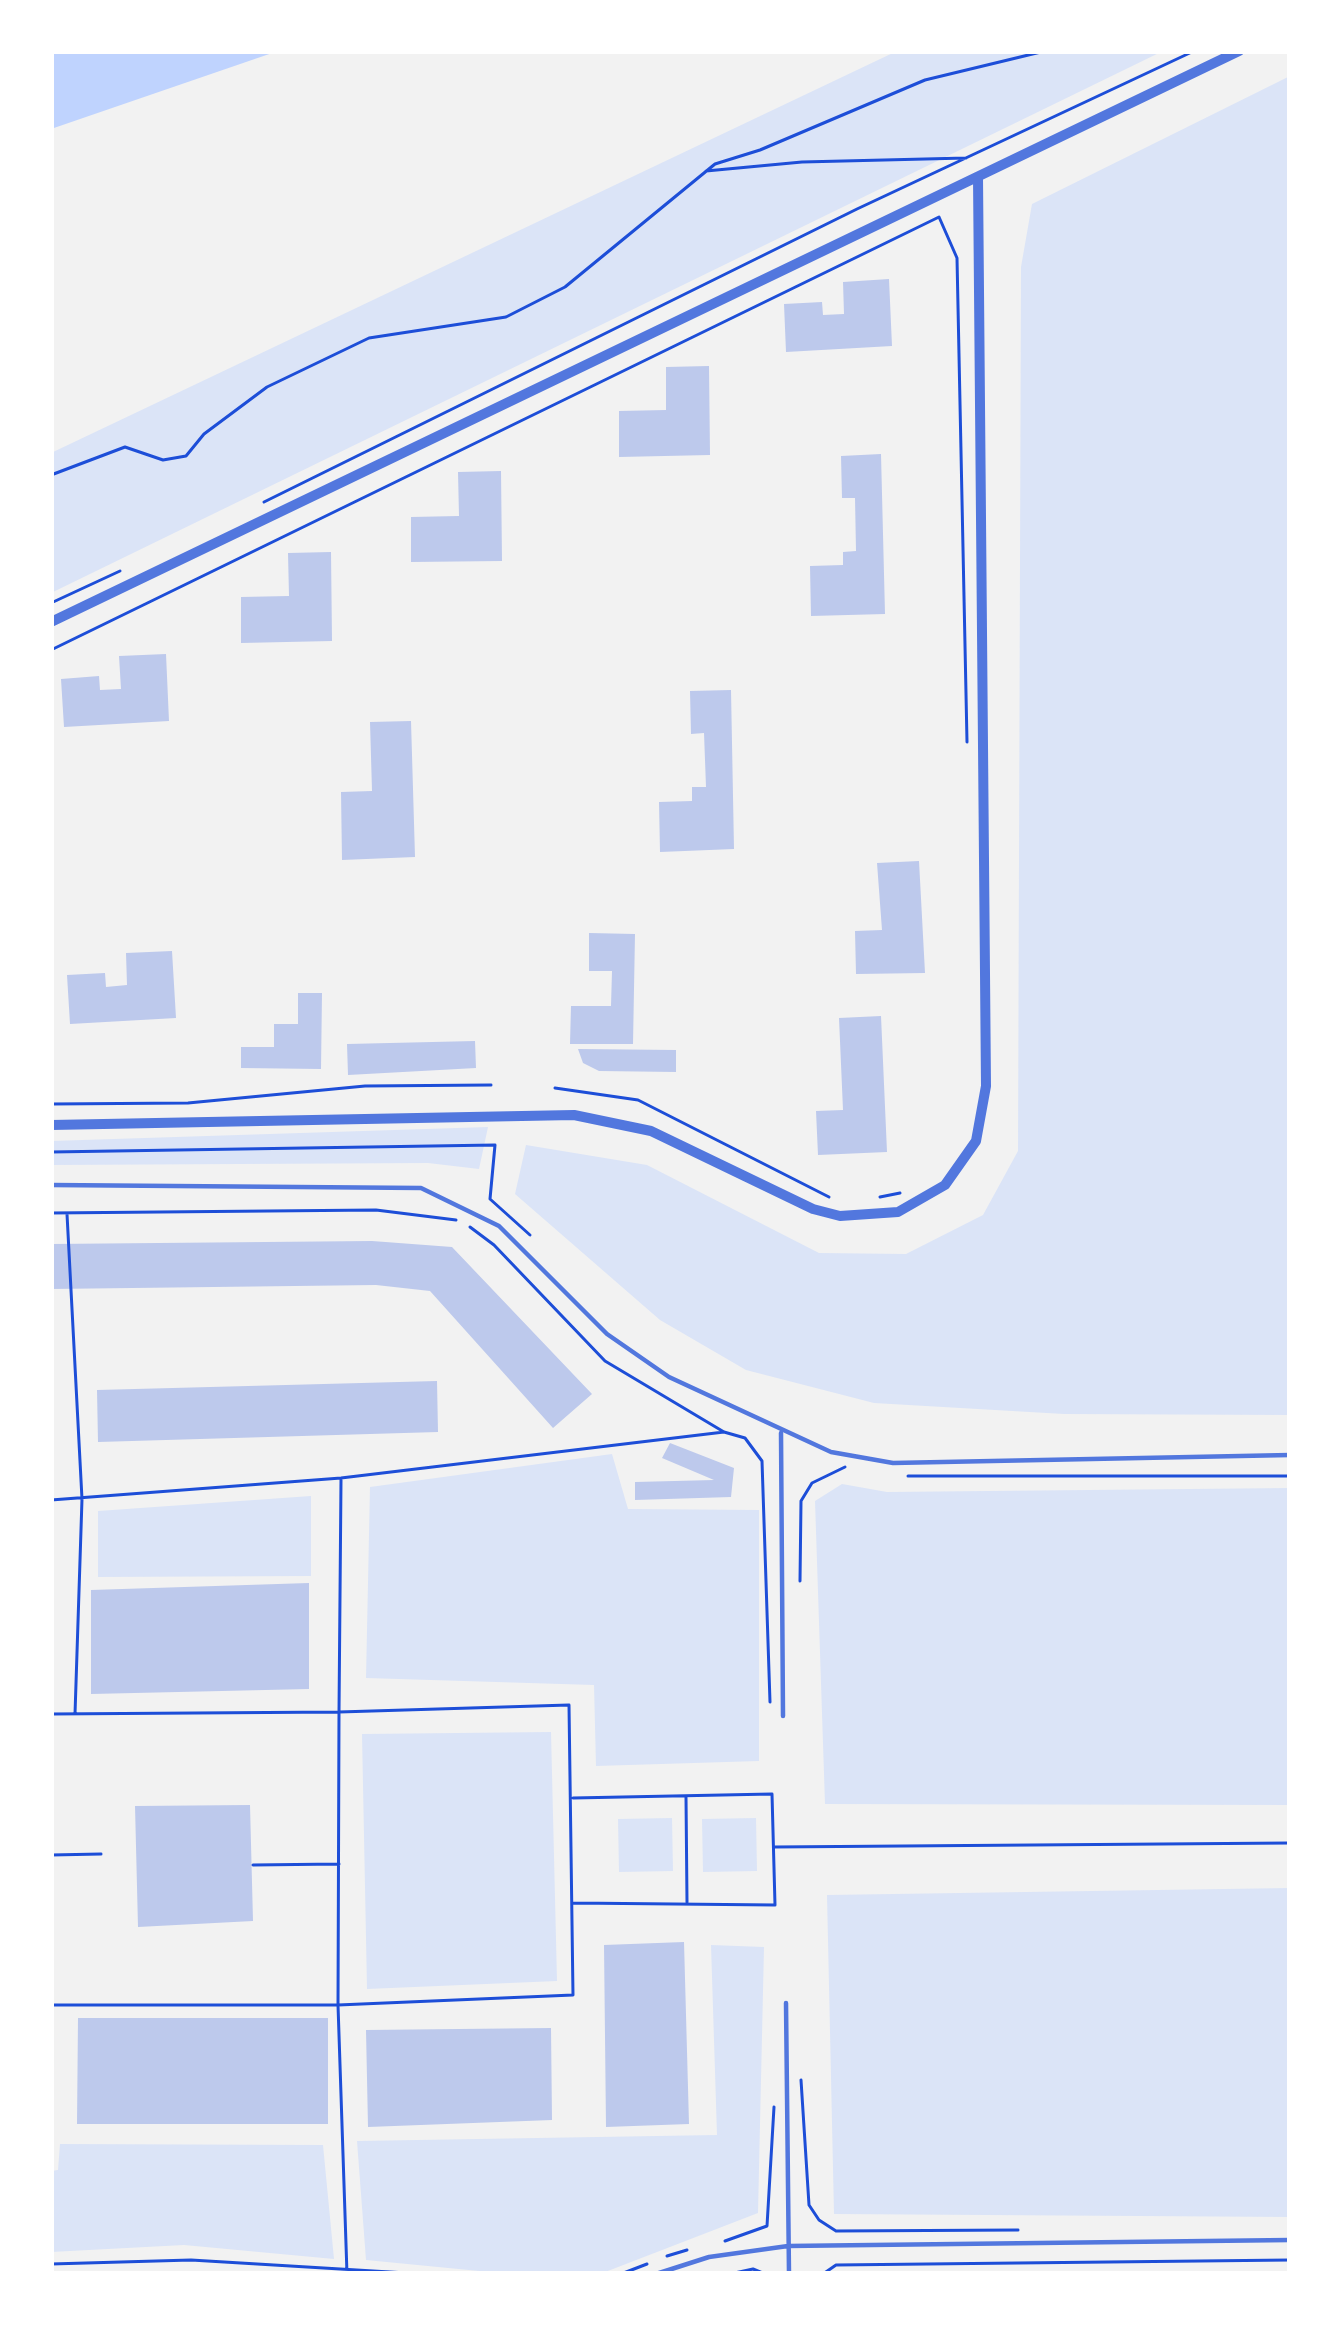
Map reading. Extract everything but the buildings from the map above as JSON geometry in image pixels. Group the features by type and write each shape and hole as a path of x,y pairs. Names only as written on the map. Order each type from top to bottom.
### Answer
{"street":[{"path":"51,622 1239,51"},
{"path":"51,1125 574,1115 651,1131 814,1209 840,1216 898,1212 945,1185 976,1141 986,1086 978,177"}],"lane":[{"path":"51,1185 422,1189 499,1226 607,1334 669,1377 831,1452 892,1463 1290,1455"},
{"path":"782,1433 783,1716"},
{"path":"786,2003 789,2274"},
{"path":"656,2274 709,2257 788,2246 1290,2240"}],"path":[{"path":"51,475 124,447 163,460 186,456 204,434 267,387 369,338 506,317 565,287 706,171 925,80 1045,51"},
{"path":"256,506 1193,51"},
{"path":"706,171 802,162 968,158"},
{"path":"51,650 939,217 957,258 967,748"},
{"path":"51,603 133,565"},
{"path":"51,1104 188,1103 365,1086 490,1084"},
{"path":"555,1088 638,1100 833,1199"},
{"path":"51,1152 495,1144 490,1198 530,1235"},
{"path":"868,1200 916,1189"},
{"path":"51,1213 376,1210 462,1221 494,1245 605,1361 724,1432 745,1438 761,1461 770,1723"},
{"path":"67,1213 82,1499 75,1715"},
{"path":"51,1500 340,1478 724,1432"},
{"path":"800,1581 801,1501 812,1483 828,1472 846,1466 862,1469"},
{"path":"894,1475 966,1480 1290,1476"},
{"path":"340,1478 338,2005 347,2271"},
{"path":"51,1714 569,1705 572,1903 572,1995 338,2005 51,2005"},
{"path":"571,1798 772,1794 775,1905 572,1903"},
{"path":"686,1796 687,1903"},
{"path":"774,1847 1290,1844"},
{"path":"51,1855 101,1855"},
{"path":"253,1865 339,1864"},
{"path":"801,2080 808,2204 819,2220 836,2231 1027,2230"},
{"path":"714,2244 766,2226 774,2088"},
{"path":"621,2274 696,2248"},
{"path":"823,2274 836,2265 1290,2260"},
{"path":"51,2264 264,2264 423,2274"},
{"path":"264,2264 264,2274"},
{"path":"730,2274 753,2269 766,2274"}],"shaded area":[{"path":"897,51 1163,51 51,593 51,453"},
{"path":"1290,76 1290,1415 1064,1414 874,1403 746,1370 660,1320 515,1194 526,1145 647,1165 819,1253 906,1254 983,1215 1018,1151 1021,267 1032,204"},
{"path":"488,1127 479,1169 428,1163 51,1165 51,1141"},
{"path":"612,1454 628,1509 759,1510 759,1761 596,1766 594,1685 366,1678 370,1487"},
{"path":"842,1484 887,1492 1290,1488 1290,1805 825,1804 815,1501"},
{"path":"311,1496 311,1576 98,1577 98,1511"},
{"path":"551,1732 557,1981 367,1989 362,1734"},
{"path":"672,1818 673,1871 619,1872 618,1819"},
{"path":"756,1818 757,1871 703,1872 702,1819"},
{"path":"1290,1888 1290,2217 834,2214 827,1895"},
{"path":"711,1945 764,1947 758,2213 600,2274 510,2274 366,2260 357,2141 717,2135"},
{"path":"60,2144 323,2145 334,2259 184,2245 51,2252 51,2171 58,2170"}],"water":[{"path":"51,51 278,51 51,129"}]}
